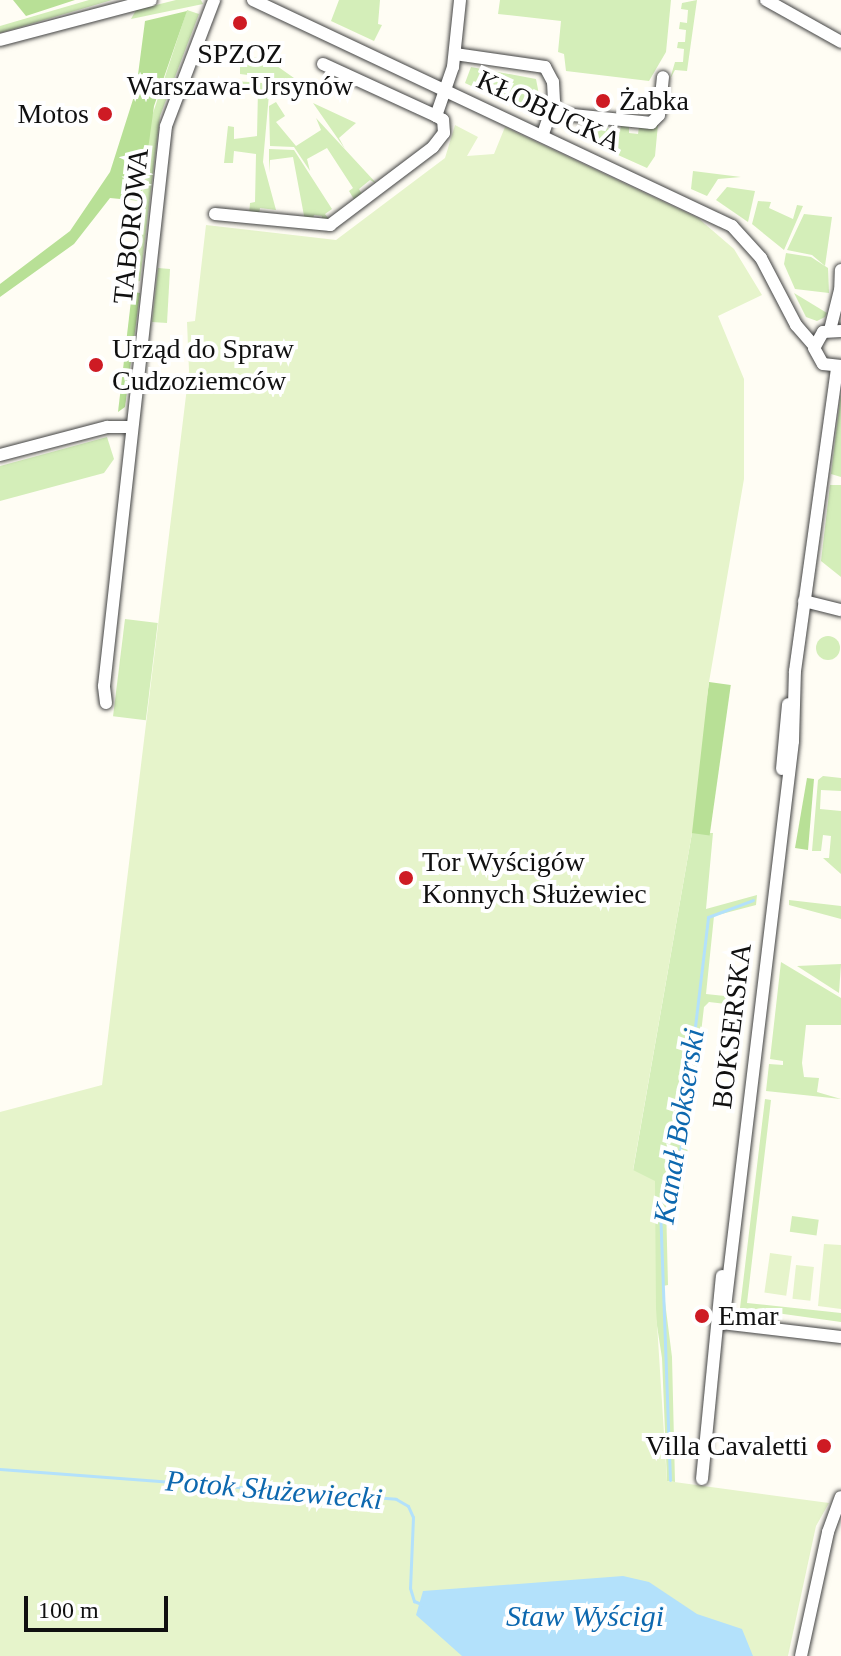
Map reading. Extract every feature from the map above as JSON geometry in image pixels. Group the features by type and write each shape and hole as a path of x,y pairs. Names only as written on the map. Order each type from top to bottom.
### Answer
{"street":[{"path":"0,40 151,0"},
{"name":"TABOROWA","path":"106,703 104,686 166,126 214,0"},
{"name":"KŁOBUCKA","path":"253,0 543,134 732,226 761,258 799,331 826,335 834,366"},
{"path":"436,116 447,90 455,54 460,0"},
{"path":"766,0 841,42"},
{"path":"455,54 545,67 553,82 553,113 543,134"},
{"path":"215,214 330,225 433,147 445,126 436,116 323,64"},
{"path":"553,113 651,123 659,115 663,77"},
{"path":"826,335 840,296 841,270"},
{"name":"BOKSERSKA","path":"702,1479 722,1324 715,1318 716,1306 729,1257 783,800 793,741 794,681 834,366"},
{"path":"0,455 107,427 132,427"},
{"path":"804,601 841,610"},
{"path":"722,1324 841,1337"},
{"path":"801,1656 841,1497"}],"green space":[{"path":"13,0 75,0 26,16"},
{"path":"89,0 112,0 0,33 0,26"},
{"path":"176,0 201,0 203,4 131,19 136,10"},
{"path":"339,0 380,0 378,24 382,25 374,41 331,21"},
{"path":"500,0 671,0 666,52 649,81 566,71 564,54 558,52 561,21 498,14"},
{"path":"697,0 687,71 675,70 670,79 675,62 683,62 684,49 677,48 678,42 685,42 686,30 679,29 680,22 687,23 688,10 681,9 682,3"},
{"path":"187,10 199,14 160,116 140,281 133,282 151,119"},
{"path":"187,11 154,106 141,201 110,198 74,244 0,297 0,284 70,231 110,172 136,90 145,21"},
{"path":"251,57 267,59 294,78 278,88 264,77 240,74 240,64"},
{"path":"471,67 536,79 541,105 548,112 535,116 465,83"},
{"path":"233,81 262,83 269,94 263,162 276,210 260,208 259,215 249,215 250,203 255,202 256,154 234,151 233,163 224,163 228,126 234,127 234,139 257,136 258,89 236,85 232,97"},
{"path":"276,102 285,116 276,122 296,146 321,130 316,118 377,184 370,180 359,189 363,196 355,201 349,191 353,188 327,148 307,159 310,171 294,147 270,146 269,106"},
{"path":"313,103 356,123 339,138 345,149"},
{"path":"583,121 620,132 621,125 629,126 629,133 638,134 639,127 658,124 655,156 647,168 580,138"},
{"name":"Tor Wyścigów Konnych Służewiec","path":"455,125 478,137 467,156 494,154 505,127 698,218 734,249 762,295 718,316 744,379 744,479 709,682 692,833 633,1170 655,1181 656,1308 667,1481 829,1503 816,1526 788,1656 0,1656 0,1112 102,1085 189,371 187,322 195,321 206,225 336,240 445,158"},
{"path":"269,149 294,150 332,209 325,214 330,221 321,223 322,216 314,215 312,222 305,221 293,157 270,160 269,173"},
{"path":"693,171 741,177 718,179 707,196 691,189"},
{"path":"727,187 755,191 748,222 716,200"},
{"path":"758,201 771,202 769,208 793,219 797,205 803,206 784,250 752,224"},
{"path":"804,214 832,217 825,266 812,255 787,250"},
{"path":"786,253 811,257 828,268 829,293 795,289 784,264"},
{"path":"158,268 170,269 167,323 152,322"},
{"path":"132,292 140,293 125,407 118,412"},
{"path":"794,293 827,313 825,317 817,321 806,317"},
{"path":"841,392 841,477 831,474"},
{"path":"107,437 114,459 104,473 0,501 0,466"},
{"path":"830,485 841,485 841,577 821,561"},
{"path":"125,619 158,623 146,720 113,716"},
{"path":"828,636 839,643 840,648 833,659 828,660 817,653 816,648 823,637"},
{"path":"709,682 731,685 710,836 688,833"},
{"path":"823,776 841,778 841,791 821,790 820,809 841,811 841,874 823,858 829,858 831,836 823,835 821,851 812,851 818,780"},
{"path":"807,778 814,779 808,850 795,848"},
{"path":"692,833 713,833 706,909 757,895 756,905 714,916 706,994 744,998 743,1006 709,1002 704,1007 683,1190 666,1203 668,1285 663,1286 672,1357 675,1482 667,1481 662,1358 633,1171"},
{"path":"789,900 841,906 841,919 789,905"},
{"path":"781,962 841,998 841,1025 806,1025 802,1063 804,1077 819,1078 817,1092 841,1099 766,1091 769,1064 783,1065 783,1061 770,1059"},
{"path":"841,964 839,993 797,966"},
{"path":"765,1099 771,1100 747,1303 841,1313 841,1322 740,1308"},
{"path":"792,1216 819,1220 817,1236 790,1232"},
{"path":"824,1244 841,1245 841,1309 818,1306"},
{"path":"770,1253 792,1256 786,1296 764,1293"},
{"path":"796,1265 814,1267 810,1301 792,1299"}],"water":[{"name":"Staw Wyścigi","path":"623,1576 649,1582 697,1614 742,1629 753,1656 462,1656 416,1615 423,1591"}],"waterway":[{"name":"Kanał Bokserski","path":"670,1480 660,1203 676,1186 708,917 753,900"},
{"name":"Potok Służewiecki","path":"0,1469 396,1499 408,1506 413,1517 410,1588 414,1601 421,1604"}],"place":[{"name":"SPZOZ Warszawa-Ursynów","path":"240,23"},
{"name":"Żabka","path":"603,101"},
{"name":"Motos","path":"105,114"},
{"name":"Urząd do Spraw Cudzoziemców","path":"96,365"},
{"name":"Tor Wyścigów Konnych Służewiec","path":"406,878"},
{"name":"Emar","path":"702,1316"},
{"name":"Villa Cavaletti","path":"824,1446"}]}
